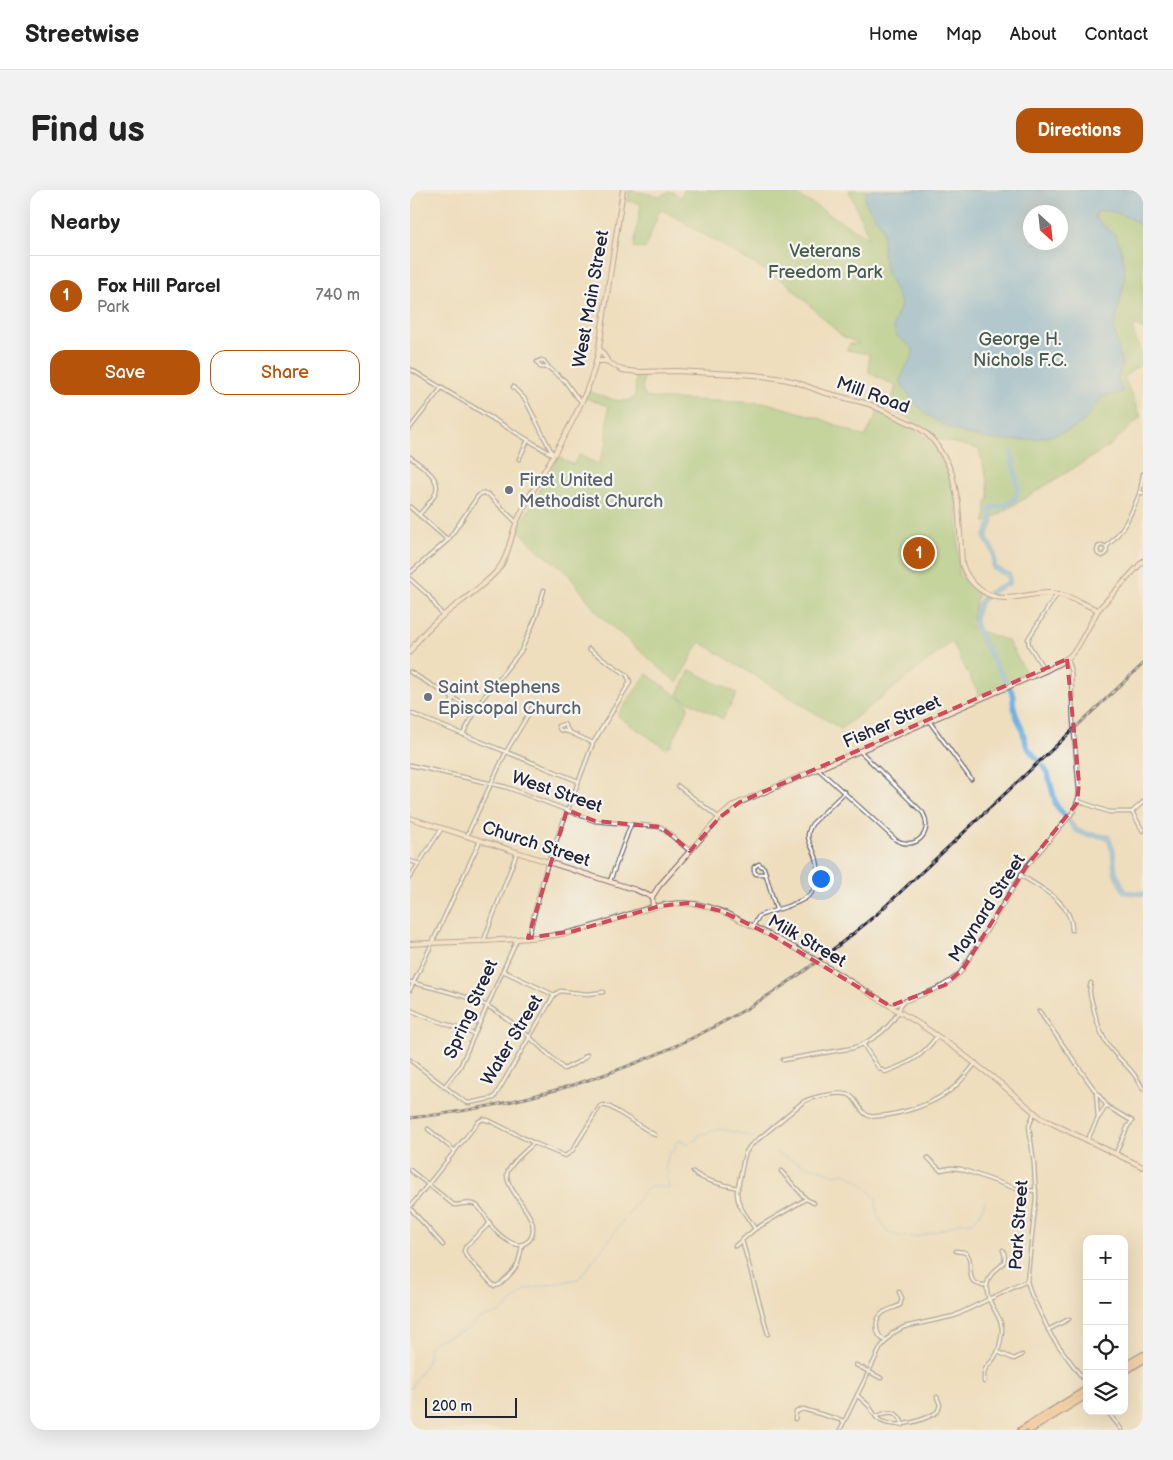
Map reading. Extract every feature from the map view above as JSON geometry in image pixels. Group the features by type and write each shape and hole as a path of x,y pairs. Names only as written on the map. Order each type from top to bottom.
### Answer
{"highway":[{"path":"1128,1364 1143,1355"},
{"path":"1127,1370 1143,1360"},
{"path":"1021,1430 1083,1391"},
{"path":"1030,1430 1083,1397"}],"main road":[{"name":"West Main Street","path":"410,652 421,635 468,597 498,569 504,558 516,522 581,401 596,362 624,190"},
{"name":"Mill Road","path":"598,348 609,362"},
{"name":"Mill Road","path":"596,362 604,360 622,370 638,372 675,371 755,375 783,379 869,404 918,427 936,444 950,470 958,502 962,564 968,577 981,591 999,598 1045,593 1057,594 1098,610"},
{"name":"Fisher Street","path":"652,897 659,886 719,818 740,802 1045,671 1067,659 1076,650 1098,610 1143,561"},
{"name":"Church Street","path":"410,818 636,890 652,897"},
{"path":"652,897 652,907"},
{"name":"Milk Street","path":"410,944 517,939 574,932 652,907 681,903 702,905 721,911 753,926 812,958 937,1036 976,1063 1034,1113 1053,1125 1143,1167"}],"street":[{"path":"549,368 564,381 581,401"},
{"path":"410,369 553,455"},
{"path":"410,428 442,387"},
{"path":"513,387 525,399 553,455"},
{"path":"519,459 528,440"},
{"path":"410,457 432,476 437,484 434,496 419,515"},
{"path":"1106,547 1103,545 1099,546 1098,554 1102,556 1106,554 1106,547 1126,523 1141,492 1143,474"},
{"path":"410,573 448,540 482,493 488,494 516,522"},
{"path":"410,507 448,540"},
{"path":"410,579 428,595 443,616"},
{"path":"463,734 475,710 521,651 544,590"},
{"path":"1045,671 1030,647 1028,639 1057,594"},
{"path":"528,938 548,862 593,743 630,681 627,675 589,649"},
{"path":"1067,659 1071,672 1079,790 1078,801 1109,812 1132,812 1143,802"},
{"path":"410,672 475,710"},
{"path":"450,706 453,698"},
{"path":"466,836 506,752 532,708"},
{"path":"410,713 578,781"},
{"path":"930,721 971,779"},
{"path":"569,732 593,743"},
{"path":"818,769 898,841 906,843 920,839 927,822 923,812 860,751"},
{"name":"West Street","path":"410,765 492,783 531,795 595,821 663,828 690,851"},
{"path":"678,786 719,818"},
{"path":"753,926 759,916 804,899 814,890 818,876 818,862 808,837 808,830 845,792"},
{"name":"Maynard Street","path":"890,1006 939,988 961,972 1020,875 1074,810 1078,801"},
{"path":"1132,812 1143,831"},
{"path":"610,882 631,824"},
{"path":"410,877 442,828"},
{"path":"410,990 480,841"},
{"path":"484,940 517,852"},
{"path":"410,861 418,864"},
{"path":"766,874 756,874 753,870 755,866 762,865 766,874 776,909"},
{"path":"1020,875 1048,893 1063,906 1071,918 1072,930"},
{"name":"Spring Street","path":"444,1087 460,1067 517,939"},
{"path":"502,971 554,994 560,991 588,994 603,992"},
{"path":"412,983 463,996 487,1006 529,1037 564,1069 587,1055"},
{"path":"1091,983 1089,991 1099,1027 1105,1040 1135,1074 1143,1089"},
{"name":"Water Street","path":"444,1087 467,1103 494,1098 554,994"},
{"path":"783,1060 852,1048 863,1044 881,1034 899,1012 904,1002"},
{"path":"410,1010 475,1034"},
{"path":"1039,1011 1106,1106 1132,1122 1128,1126 1116,1155"},
{"path":"863,1044 878,1067 885,1072 920,1056 937,1036"},
{"path":"410,1060 444,1087"},
{"path":"755,1229 739,1206 737,1199 746,1152 750,1146 803,1102 809,1098 844,1093 852,1096 863,1112 869,1116 904,1112 917,1108 948,1092 976,1063"},
{"path":"1096,1092 1098,1118"},
{"path":"443,1245 410,1207 478,1122 484,1119 490,1121 562,1155 568,1155 572,1151 602,1105 610,1107 655,1134"},
{"path":"1087,1141 1106,1106"},
{"name":"Park Street","path":"1034,1113 1029,1126 1036,1191 1027,1280 1031,1294 1048,1330 1083,1379"},
{"path":"428,1129 455,1151"},
{"path":"410,1170 454,1204 467,1203 476,1205 496,1232 518,1245 522,1245 532,1237 533,1224 510,1186 506,1174 512,1165 534,1143"},
{"path":"928,1158 940,1170 961,1169 1017,1189 1036,1191"},
{"path":"781,1171 806,1199 814,1203"},
{"path":"693,1172 710,1181 738,1188"},
{"path":"734,1246 755,1229 806,1199"},
{"path":"490,1223 466,1246 464,1251 466,1256 494,1286 499,1285 516,1269 522,1245"},
{"path":"742,1240 768,1334"},
{"path":"984,1382 984,1370 996,1356 1002,1336 1001,1324 986,1290 991,1274 1004,1262 1006,1257 1003,1250"},
{"path":"956,1251 965,1252 968,1256 972,1280 978,1285 987,1286"},
{"path":"840,1430 868,1371 885,1341 893,1333 904,1327 954,1316 1027,1280"},
{"path":"885,1341 879,1336 877,1330 878,1318 884,1312 900,1305 902,1298 900,1292"},
{"path":"1048,1330 1069,1319"},
{"path":"998,1352 1014,1359 1022,1356"},
{"path":"856,1365 881,1378"},
{"path":"857,1395 868,1404 876,1417 884,1423 894,1426 903,1425 934,1414 940,1407 936,1397"},
{"path":"795,1419 796,1412 803,1408 844,1421"},
{"path":"876,1417 887,1412 894,1413 899,1416 903,1425"},
{"path":"1110,1415 1122,1430"}],"highlighted area":[{"path":"1067,659 1079,783 1077,803 1026,867 963,969 945,985 890,1006 771,935 721,911 688,903 660,906 574,931 528,938 567,810 595,821 661,827 690,851 719,818 740,802"}],"green space":[{"name":"George H. Nichols F.C.","path":"629,190 661,196 672,192 680,199 684,190 789,190 869,238 849,190 1143,190 1143,330 1135,325 1133,330 1143,360 1137,368 1124,377 1141,417 1108,447 985,523 986,502 989,498 987,480 979,449 938,439 924,426 889,409 896,386 869,373 869,354 846,350 850,344 860,344 842,336 785,282 683,221 660,209 645,249 634,247 641,204 628,201"},
{"path":"636,374 644,374 643,391 648,398 767,403 819,418 865,437 877,411 919,432 933,445 944,460 955,497 959,575 978,592 972,618 974,624 970,627 1008,641 1027,674 979,695 952,642 841,729 700,642 677,683 600,616 565,570 539,551 518,530 558,456 573,465 579,455 598,464 607,443 608,406 585,398 588,391 619,401 631,400 635,397"},
{"path":"690,670 737,693 723,719 678,696 688,704 688,709 671,745 665,748 619,717 618,714 647,674 677,696"}],"water":[{"name":"George H. Nichols F.C.","path":"867,190 1143,190 1143,227 1128,217 1111,211 1099,211 1096,213 1095,218 1116,236 1124,263 1125,276 1114,328 1122,366 1118,380 1122,391 1100,400 1082,423 1067,431 1036,439 990,439 968,434 947,426 928,415 912,399 900,380 914,352 895,332 894,324 901,303 887,274 881,225 867,205 865,198"}],"waterway":[{"path":"1011,452 1018,487 1017,493 1009,503 990,509 992,522 985,537 994,553 994,568 1009,575 1009,583 991,592 981,601 975,620 985,645 1014,696 1013,702 1016,715 1027,747 1038,760"},
{"path":"1043,766 1048,774 1056,805 1076,830 1085,834 1108,837 1113,851 1115,872 1125,892 1143,894"},
{"path":"410,1389 429,1359 428,1347 435,1341 466,1330 479,1319 499,1313 527,1289 578,1279 648,1187 669,1188 666,1176 668,1172 665,1169 669,1153 675,1150 675,1144 680,1140 688,1144 698,1138 698,1135 718,1129 754,1137"},
{"path":"775,1152 808,1167 835,1175 846,1173 865,1186 876,1199 877,1214 887,1231 900,1236 917,1237 958,1223 972,1222 979,1216 985,1202"}],"railway":[{"path":"410,1118 508,1102 556,1090 603,1075 695,1037 781,987 842,943 877,914 1143,664"}],"place":[{"name":"First United Methodist Church","path":"509,490"},
{"name":"Fox Hill Parcel","path":"919,553"},
{"name":"Saint Stephens Episcopal Church","path":"428,697"}],"park label":[{"name":"Veterans Freedom Park","path":"825,261"}]}
